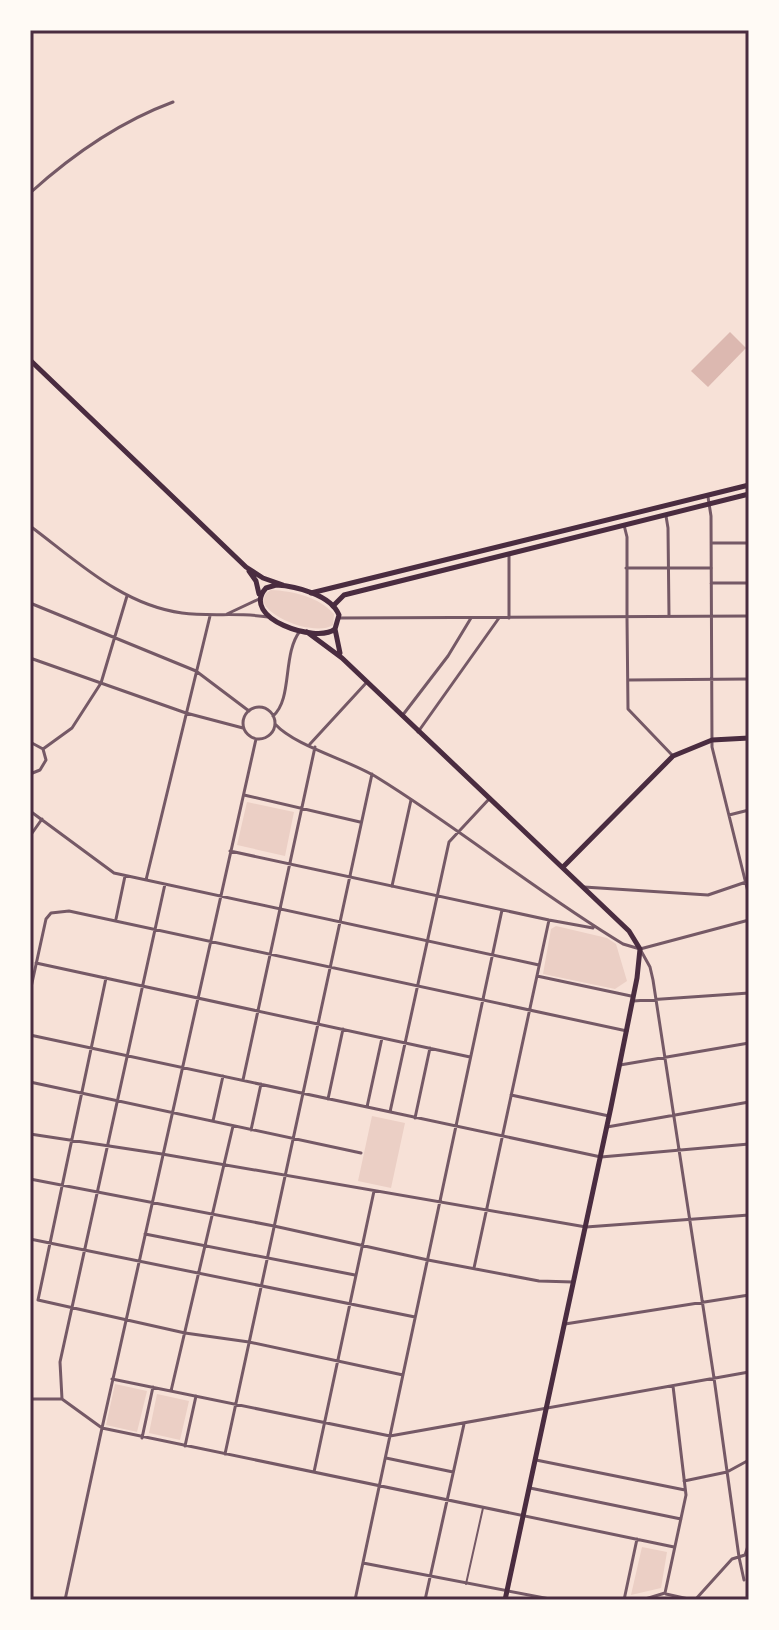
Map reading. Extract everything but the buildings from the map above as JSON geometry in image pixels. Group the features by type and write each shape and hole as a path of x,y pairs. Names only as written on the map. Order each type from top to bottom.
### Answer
{"main road":[{"path":"30,360 246,567 256,581 260,608 269,617 304,631 336,652 584,887 629,931 640,949 601,1157 505,1600"},
{"path":"310,593 749,485"},
{"path":"333,606 344,595 749,494"},
{"path":"246,567 263,578 310,593 333,606 339,618 335,629 342,658"},
{"path":"259,598 266,588 283,585"},
{"path":"304,631 325,634 335,629"},
{"path":"563,867 673,756 712,740 749,738"}],"street":[{"path":"30,193 107,133 141,114 173,102"},
{"path":"707,496 711,543 712,740 749,896"},
{"path":"666,516 669,617"},
{"path":"624,525 628,709 673,756"},
{"path":"30,526 127,596 163,609 210,616 269,617"},
{"path":"711,543 749,543"},
{"path":"509,554 509,618"},
{"path":"626,568 711,568"},
{"path":"711,583 749,583"},
{"path":"43,749 72,728 101,683 127,596"},
{"path":"224,615 259,598"},
{"path":"30,603 196,671 249,711"},
{"path":"146,880 210,616"},
{"path":"339,618 749,616"},
{"path":"402,716 448,656 471,618"},
{"path":"418,732 499,618"},
{"path":"273,716 281,706 291,646 304,631"},
{"path":"30,658 186,713 243,728 256,739 269,735 275,724"},
{"path":"628,680 749,679"},
{"path":"309,745 367,682"},
{"path":"243,728 244,716 261,708 273,716 280,729 372,774 623,944 640,949 749,920"},
{"path":"65,1600 256,739"},
{"path":"30,742 43,749 46,760 40,770 30,774"},
{"path":"242,1080 315,747"},
{"path":"225,1454 372,774"},
{"path":"244,795 360,822"},
{"path":"390,1112 449,842 490,798"},
{"path":"392,886 411,800"},
{"path":"729,815 749,810"},
{"path":"30,811 114,873 539,965"},
{"path":"30,836 42,819"},
{"path":"230,851 596,928"},
{"path":"116,919 125,876"},
{"path":"584,887 708,895 747,882"},
{"path":"62,1399 60,1362 165,884"},
{"path":"355,1600 502,910"},
{"path":"30,992 46,919 51,913 69,911 627,1031"},
{"path":"474,1268 549,920"},
{"path":"640,949 650,967 656,1000 744,1580"},
{"path":"36,963 470,1057"},
{"path":"537,976 633,999 749,993"},
{"path":"106,978 38,1300 185,1333 249,1342 403,1375"},
{"path":"328,1099 343,1029"},
{"path":"30,1035 601,1157 749,1144"},
{"path":"367,1107 382,1038"},
{"path":"620,1065 749,1043"},
{"path":"415,1118 430,1048"},
{"path":"611,1071 618,1073"},
{"path":"213,1121 223,1076"},
{"path":"30,1082 361,1153"},
{"path":"251,1130 261,1084"},
{"path":"511,1095 609,1116"},
{"path":"607,1127 749,1102"},
{"path":"171,1391 233,1126"},
{"path":"30,1134 224,1164 586,1227 749,1215"},
{"path":"30,1179 274,1226 428,1260 539,1281 573,1282"},
{"path":"314,1472 374,1191"},
{"path":"145,1234 355,1275"},
{"path":"30,1239 415,1317"},
{"path":"565,1324 749,1295"},
{"path":"112,1379 390,1436 749,1372"},
{"path":"666,1593 685,1490 673,1386"},
{"path":"142,1438 153,1387"},
{"path":"185,1446 196,1396"},
{"path":"30,1399 62,1399 102,1428 113,1432 674,1547"},
{"path":"425,1600 464,1424"},
{"path":"385,1458 453,1472"},
{"path":"536,1460 685,1490"},
{"path":"684,1481 727,1472 749,1460"},
{"path":"530,1488 681,1519"},
{"path":"624,1600 637,1539"},
{"path":"642,1600 666,1593 694,1600 732,1559 745,1555 749,1543"},
{"path":"363,1563 555,1600"},
{"path":"666,1593 674,1600"}],"lane":[{"path":"466,1584 484,1506"}],"shaded area":[{"path":"730,332 746,348 708,387 691,371"},
{"path":"271,590 297,594 321,603 334,614 333,625 325,628 305,627 274,614 263,601"},
{"path":"247,802 294,812 285,856 237,845"},
{"path":"556,926 607,938 616,944 627,981 615,989 543,974 551,929"},
{"path":"372,1116 405,1123 391,1188 358,1181"},
{"path":"115,1384 147,1391 137,1432 106,1425"},
{"path":"157,1394 189,1401 180,1440 149,1433"},
{"path":"642,1547 667,1552 661,1588 631,1595"}]}
